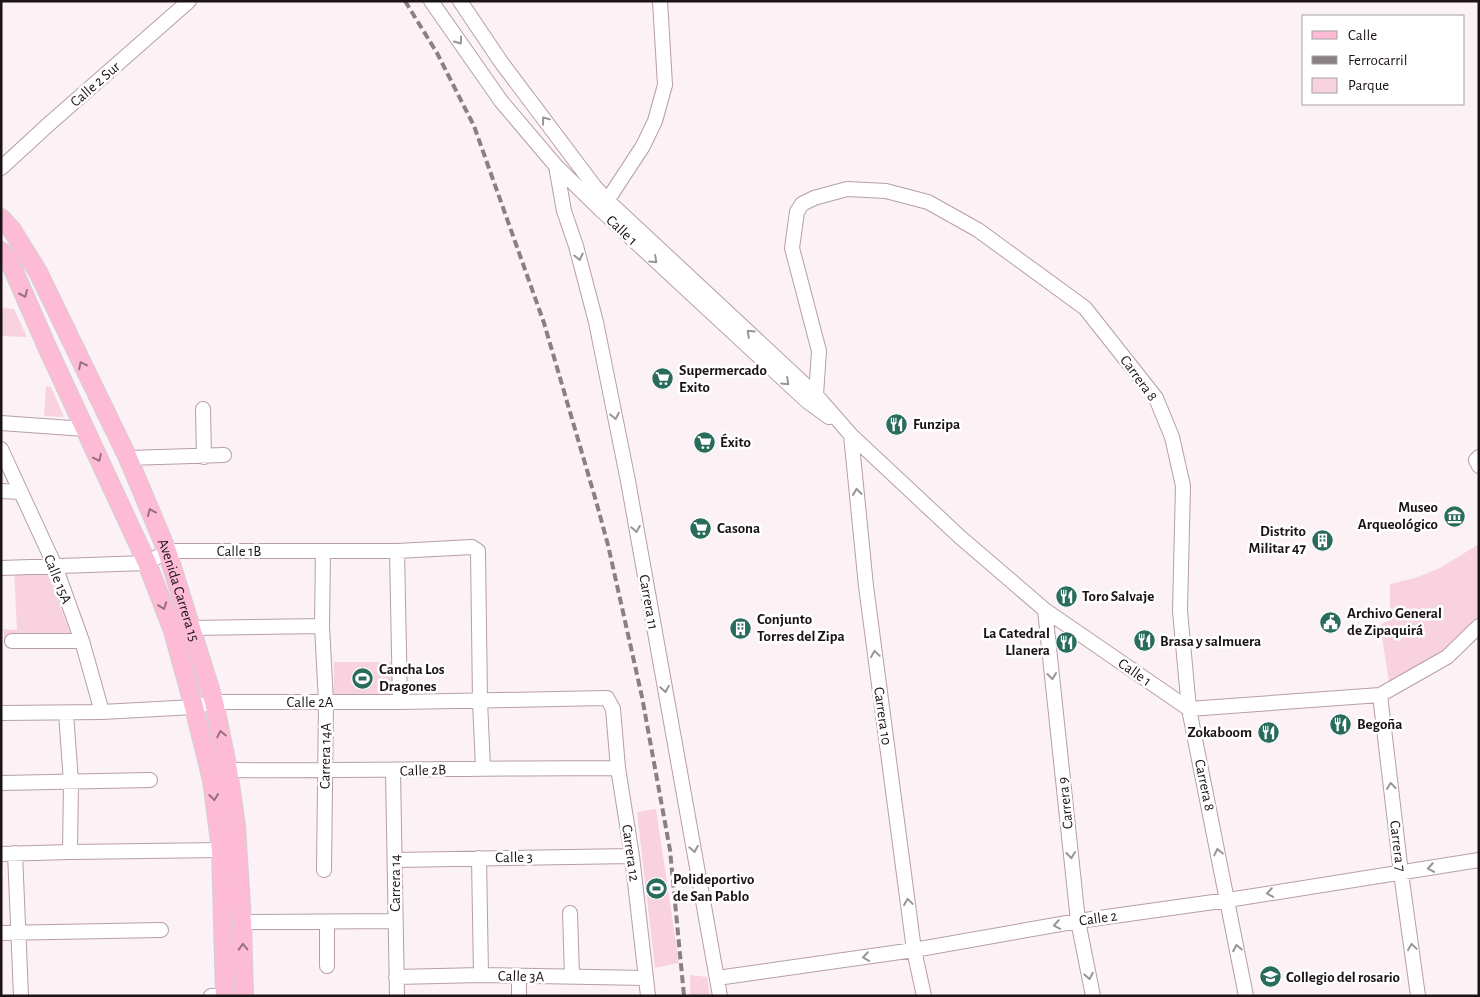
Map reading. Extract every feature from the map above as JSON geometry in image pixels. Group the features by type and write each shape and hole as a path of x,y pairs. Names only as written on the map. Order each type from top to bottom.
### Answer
{"main road":[{"name":"Avenida Carrera 15","path":"1,218 12,230 38,272 128,458 167,551 214,702 228,770 236,826 244,996"},
{"name":"Avenida Carrera 15","path":"1,251 9,260 147,563 172,631 194,707 212,780 221,850 225,996"}],"street":[{"name":"Calle 2 Sur","path":"1,168 189,1"},
{"name":"Calle 1","path":"431,1 501,101 556,166 581,191 604,205 816,395 848,432 960,537 1045,610 1189,710"},
{"name":"Calle 1","path":"460,1 501,62 595,188 604,205 808,402 848,432"},
{"path":"604,205 643,146 655,121 664,85 660,1"},
{"name":"Carrera 11","path":"556,166 564,211 576,246 596,322 628,481 720,996"},
{"path":"564,211 575,195 581,191 595,188"},
{"name":"Carrera 8","path":"816,395 819,351 792,248 797,212 802,204 814,198 847,189 886,191 928,202 978,230 1085,308 1156,398 1172,438 1182,486 1180,611 1189,710 1246,996"},
{"path":"203,409 204,456"},
{"path":"1,423 85,429"},
{"name":"Carrera 10","path":"848,432 866,586 914,950 924,996"},
{"name":"Calle 15A","path":"1,449 54,566 82,641 102,712"},
{"path":"128,458 224,455"},
{"path":"1479,457 1476,460 1479,466"},
{"path":"1,491 20,492"},
{"name":"Calle 1B","path":"167,551 397,551 472,547 478,551 480,701"},
{"path":"1,568 147,563 167,551"},
{"name":"Carrera 14A","path":"323,551 322,626 326,702 324,870"},
{"path":"397,551 400,702"},
{"name":"Carrera 9","path":"1045,610 1078,921 1092,996"},
{"path":"190,628 322,626"},
{"path":"1189,710 1380,695 1446,657 1479,626"},
{"path":"12,641 82,641"},
{"name":"Carrera 7","path":"1380,695 1418,996"},
{"name":"Calle 2A","path":"1,713 102,712 194,707 214,702 400,702 607,698 613,710"},
{"path":"480,701 483,768"},
{"name":"Carrera 12","path":"613,710 618,768 632,856 648,996"},
{"path":"66,712 71,782 70,852"},
{"name":"Calle 2B","path":"228,770 618,768"},
{"name":"Carrera 14","path":"393,770 397,996"},
{"path":"1,783 150,780"},
{"path":"21,996 18,933 8,854 221,850"},
{"name":"Calle 3","path":"395,860 632,856"},
{"path":"479,858 481,975"},
{"name":"Calle 2","path":"717,978 914,950 1078,921 1228,900 1479,860"},
{"path":"570,913 572,976"},
{"path":"242,922 395,921"},
{"path":"327,922 327,966"},
{"path":"1,933 161,930"},
{"name":"Calle 3A","path":"396,977 481,975 646,978"},
{"path":"519,976 519,996"},
{"path":"211,996 225,996"}],"green space":[{"path":"1,308 14,309 27,337 1,336"},
{"path":"46,386 51,387 64,417 44,416"},
{"path":"1479,544 1479,621 1444,654 1389,682 1380,625 1390,620 1390,584 1418,577 1440,568"},
{"path":"14,571 47,571 72,638 4,642 4,631 1,629 17,630"},
{"name":"Cancha Los Dragones","path":"334,662 393,662 393,695 334,698"},
{"name":"Polideportivo de San Pablo","path":"656,809 679,963 655,968 637,812"},
{"path":"690,975 707,977 710,996 690,996"}],"railway":[{"path":"405,1 437,53 474,126 544,323 596,501 608,545 642,697 670,850 684,996"}],"place":[{"name":"Supermercado Exito","path":"663,379"},
{"name":"Funzipa","path":"897,424"},
{"name":"Éxito","path":"704,442"},
{"name":"Museo Arqueológico","path":"1454,516"},
{"name":"Casona","path":"701,528"},
{"name":"Distrito Militar 47","path":"1322,540"},
{"name":"Toro Salvaje","path":"1066,596"},
{"name":"Archivo General de Zipaquirá","path":"1331,622"},
{"name":"Conjunto Torres del Zipa","path":"741,628"},
{"name":"Brasa y salmuera","path":"1144,641"},
{"name":"La Catedral Llanera","path":"1066,642"},
{"name":"Cancha Los Dragones","path":"363,678"},
{"name":"Begoña","path":"1341,724"},
{"name":"Zokaboom","path":"1268,732"},
{"name":"Polideportivo de San Pablo","path":"657,888"},
{"name":"Collegio del rosario","path":"1270,977"}]}
